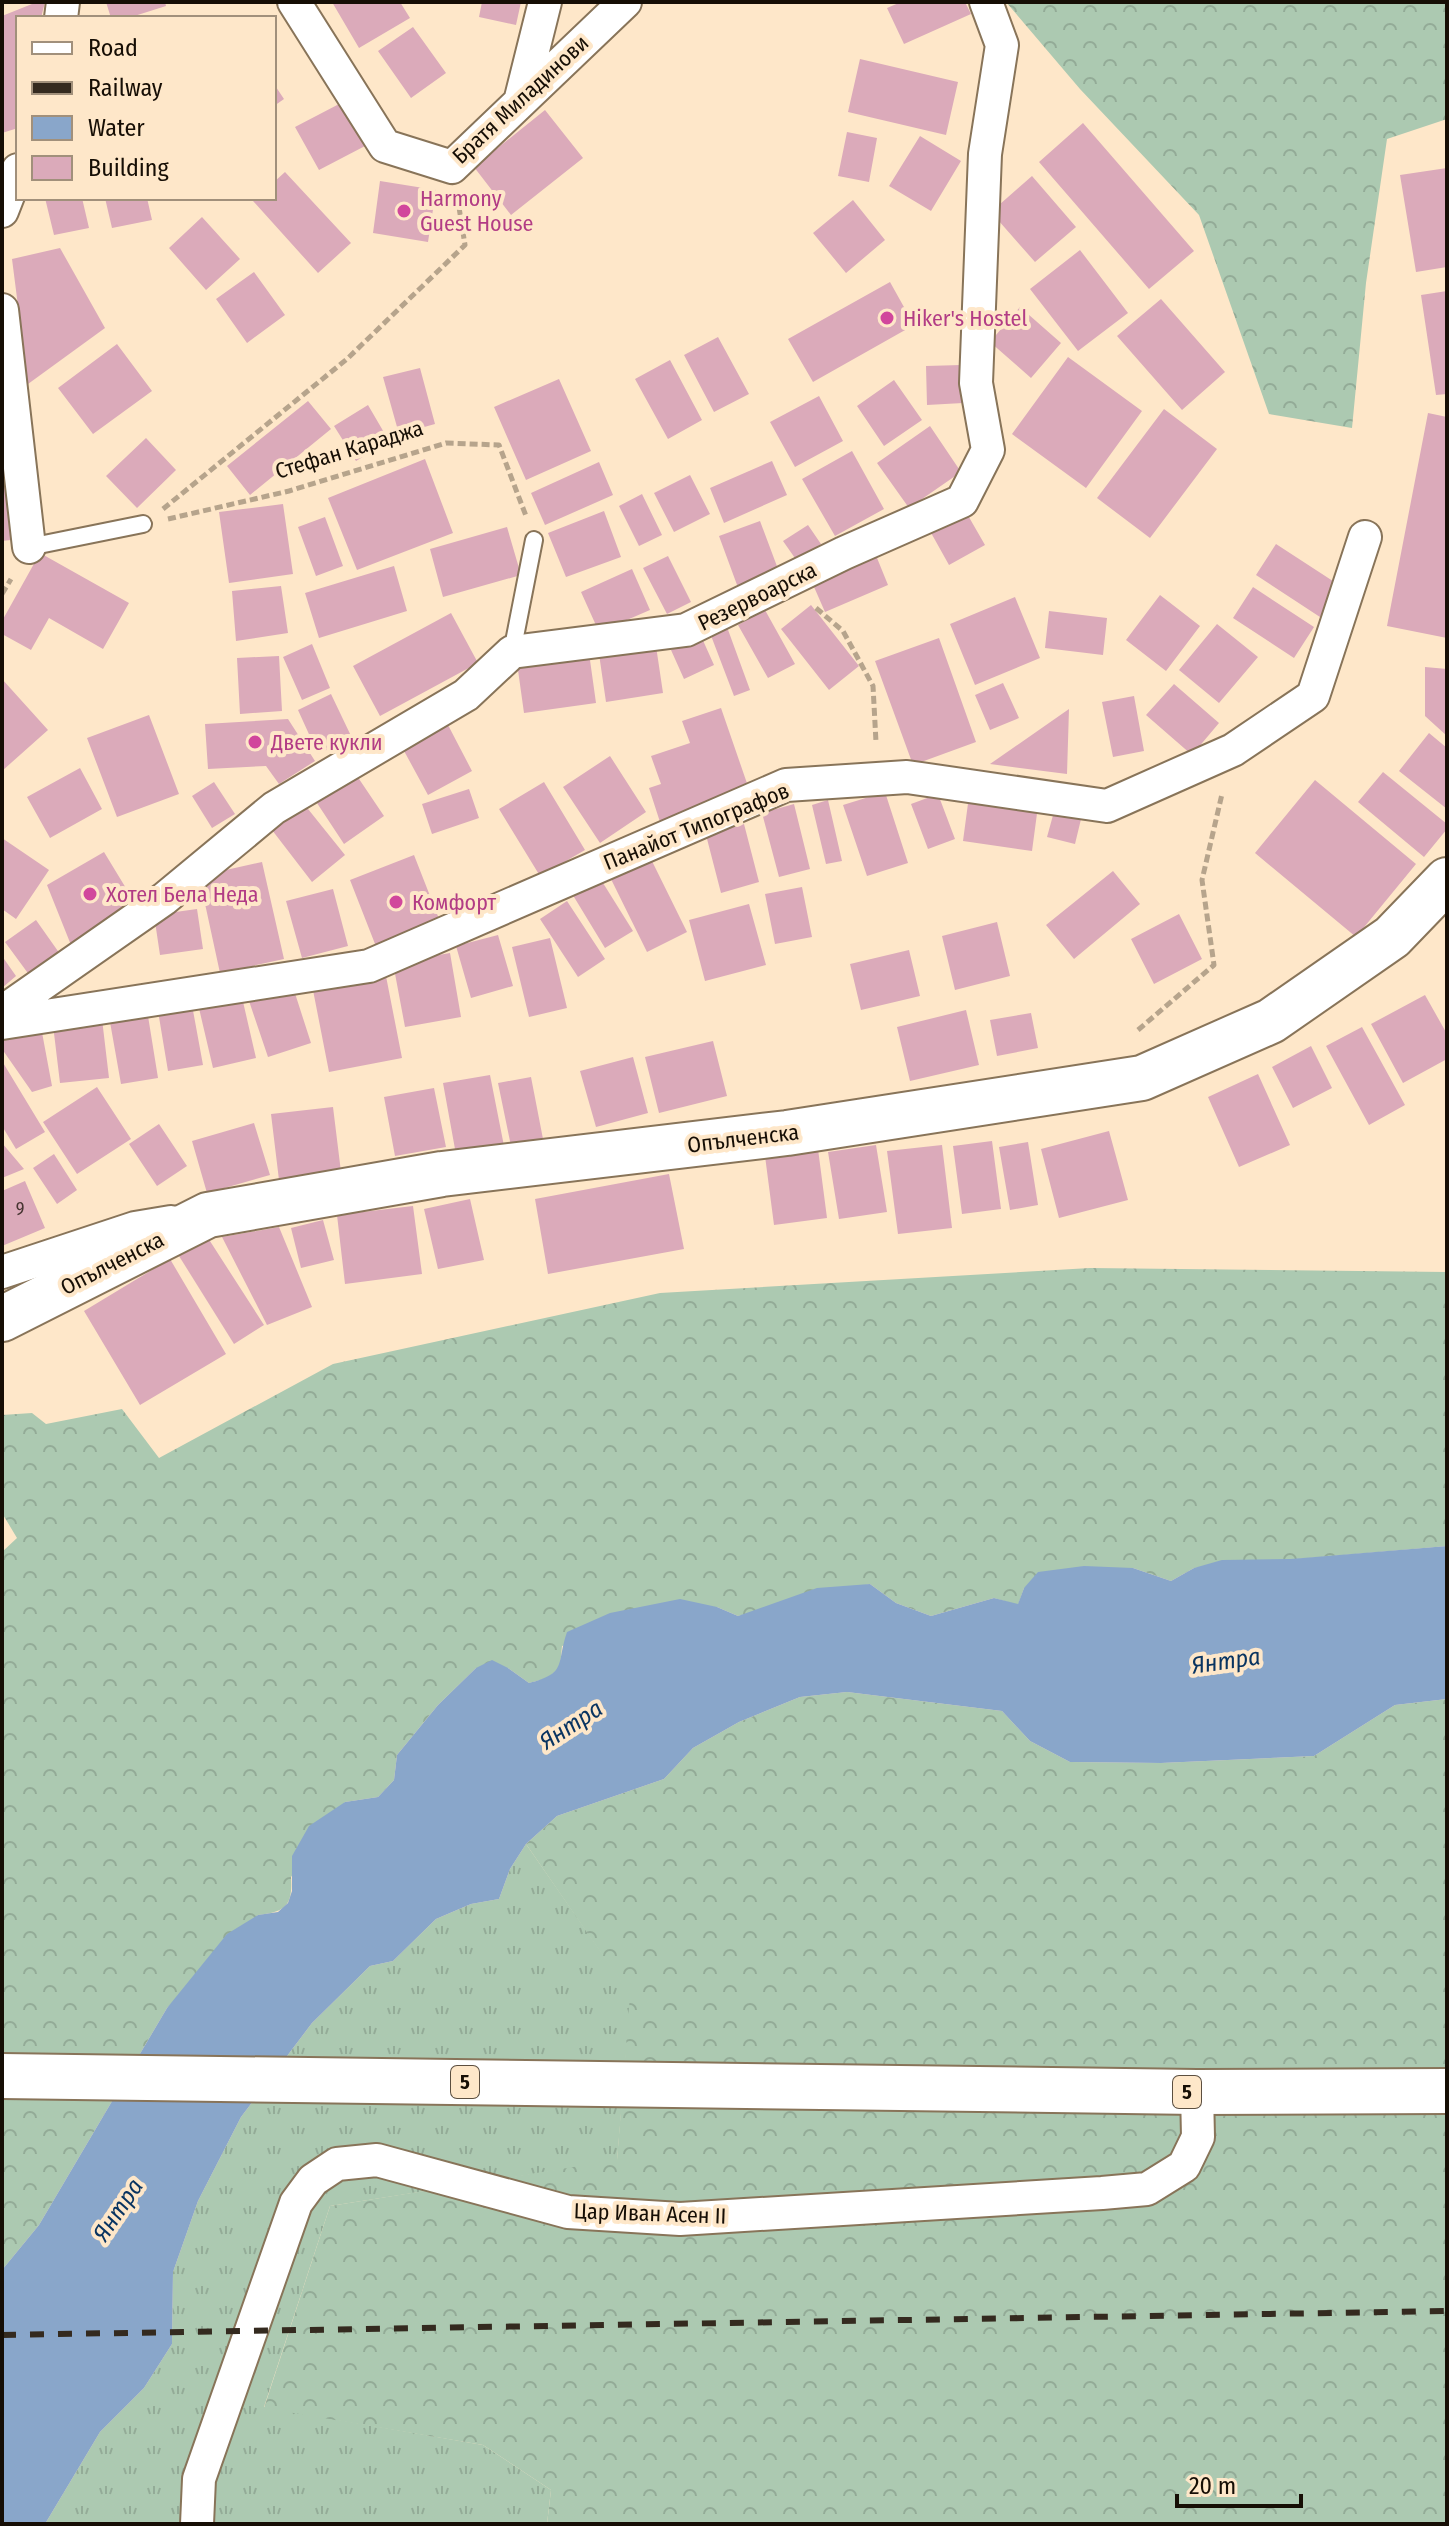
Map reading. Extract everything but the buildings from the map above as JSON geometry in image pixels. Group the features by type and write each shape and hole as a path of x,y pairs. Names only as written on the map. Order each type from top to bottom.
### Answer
{"street":[{"name":"Братя Миладинови","path":"294,2 385,146 452,167 625,2"},
{"path":"520,102 545,2"},
{"name":"Резервоарска","path":"512,652 686,630 844,553 962,501 988,450 976,383 985,154 1002,45 986,2"},
{"path":"2,211 16,175"},
{"path":"2,310 29,547"},
{"name":"Панайот Типографов","path":"2,1023 369,966 786,785 907,777 1107,806 1233,750 1313,696 1365,537"},
{"path":"2,1012 164,899 274,808 466,695 512,652"},
{"name":"Опълченска","path":"2,1319 208,1215 442,1174 787,1133 1142,1078 1271,1021 1392,937 1447,880"},
{"path":"2,1272 135,1228 208,1215"},
{"name":"5","path":"2,2076 1197,2092 1447,2091"},
{"name":"Цар Иван Асен II","path":"197,2524 199,2479 296,2203 313,2180 337,2164 377,2160 568,2212 680,2219 1102,2193 1147,2189 1184,2166 1198,2137 1197,2092"}],"lane":[{"path":"29,547 143,524"},
{"path":"512,652 534,540"}],"path":[{"path":"143,524 347,359 465,245 452,167"},
{"name":"Стефан Караджа","path":"143,524 289,491 446,443 499,445 534,540"},
{"path":"810,602 843,631 873,686 879,779"},
{"path":"1134,1033 1214,965 1202,880 1233,750"}],"green space":[{"path":"1006,2 1447,2 1447,119 1387,139 1366,283 1352,428 1269,414 1199,215 1080,89"},
{"path":"1090,1268 1447,1272 1447,1546 1194,1568 1171,1581 1133,1568 1024,1588 1018,1605 994,1598 931,1616 896,1603 870,1584 738,1616 717,1607 562,1646 560,1667 548,1678 529,1683 508,1668 476,1668 438,1705 397,1755 394,1780 378,1797 345,1802 291,1877 289,1901 285,1906 275,1912 258,1915 167,2008 39,2225 2,2270 2,1552 17,1538 2,1513 2,1415 32,1413 46,1424 122,1409 159,1458 333,1364 660,1293"},
{"path":"847,1692 1002,1711 1030,1741 1070,1762 1161,1763 1314,1756 1395,1705 1447,1699 1447,2524 547,2524 551,2490 483,2445 264,2408 330,2206 617,2160 630,1995 526,1844 557,1816 664,1779 693,1748 739,1722 800,1697"},
{"path":"526,1844 631,1995 617,2161 330,2206 264,2407 483,2445 551,2490 547,2524 45,2524 100,2432 144,2388 172,2344 173,2272 198,2201 241,2117 312,2023 370,1966 393,1961 436,1919 471,1904 499,1899 510,1869"}],"water":[{"name":"Янтра","path":"1447,1546 1447,1699 1395,1705 1314,1756 1161,1763 1070,1762 1030,1741 1002,1711 847,1692 800,1697 739,1722 693,1748 664,1779 557,1816 526,1844 510,1869 499,1899 471,1904 436,1919 393,1961 370,1966 312,2023 241,2117 198,2201 173,2272 172,2344 144,2388 100,2432 45,2524 2,2524 2,2270 39,2225 167,2008 227,1934 258,1915 278,1912 288,1903 292,1891 292,1856 309,1826 345,1802 378,1797 394,1780 397,1755 438,1705 476,1668 492,1660 529,1683 541,1679 558,1666 567,1632 610,1613 680,1599 717,1607 738,1616 817,1588 870,1584 896,1603 931,1616 994,1598 1018,1604 1024,1588 1038,1572 1084,1566 1133,1568 1171,1581 1194,1568 1222,1560 1291,1559"}],"railway":[{"path":"2,2335 1447,2311"}],"place":[{"name":"Harmony Guest House","path":"404,211"},
{"name":"Hiker's Hostel","path":"887,318"},
{"name":"Двете кукли","path":"255,742"},
{"name":"Xотел Бела Неда","path":"90,894"},
{"name":"Комфорт","path":"396,902"}]}
